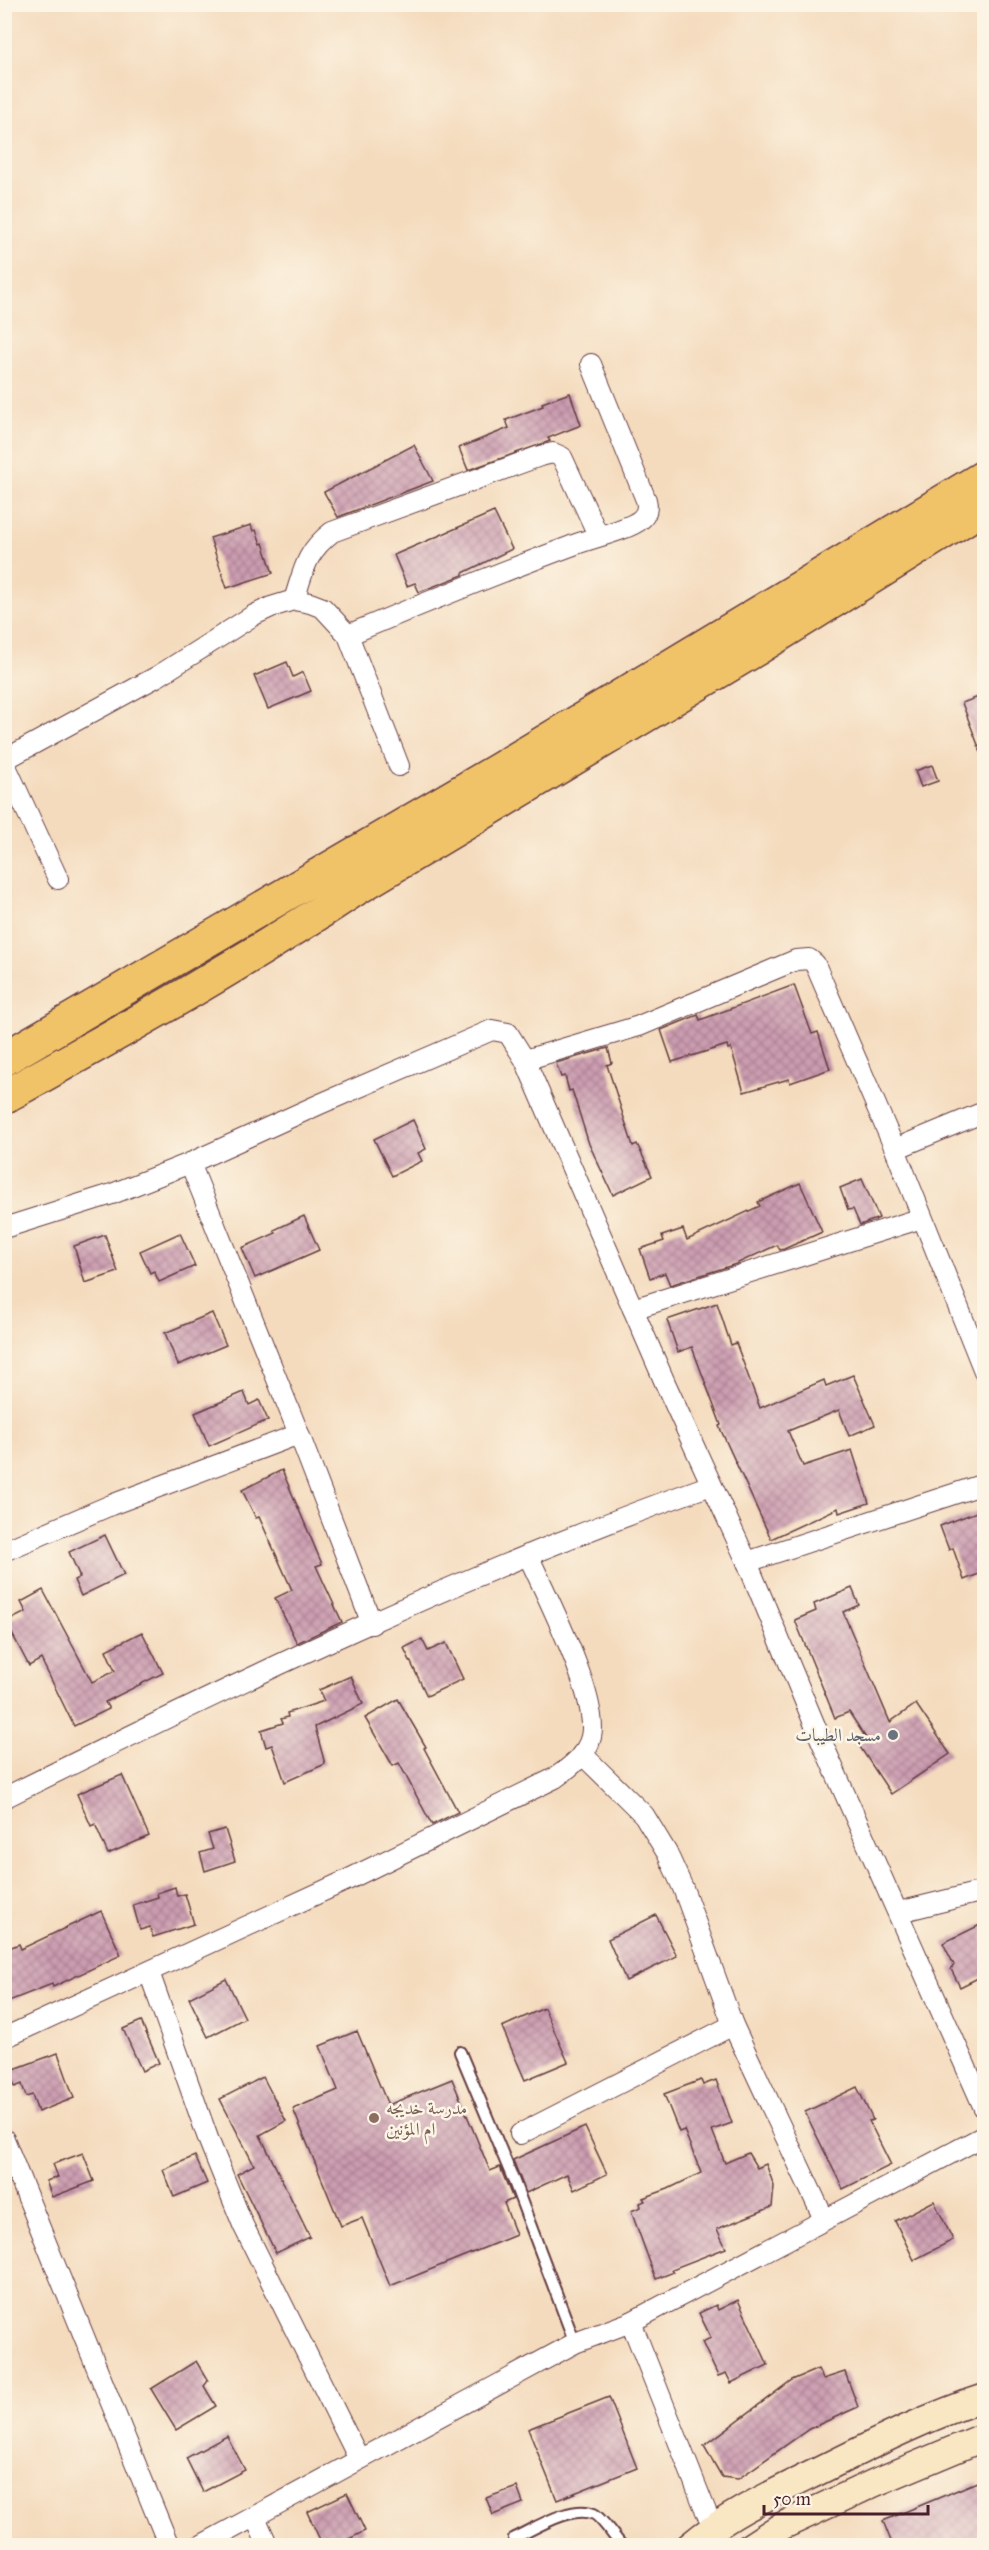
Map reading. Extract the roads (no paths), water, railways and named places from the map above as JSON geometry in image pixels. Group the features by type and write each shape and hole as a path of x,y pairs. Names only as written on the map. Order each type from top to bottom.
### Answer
{"highway":[{"path":"4,1059 498,770 984,477"},
{"path":"4,1096 192,992 293,931 357,888 756,649 984,507"}],"main road":[{"path":"690,2546 715,2525 751,2504 867,2447 984,2398"},
{"path":"751,2546 782,2526 853,2492 984,2437"}],"street":[{"path":"348,635 642,519 648,507 591,364"},
{"path":"294,600 309,554 316,544 332,532 553,453 562,458 598,535"},
{"path":"58,879 4,761 158,676 254,615 271,607 294,600 310,603 323,608 348,635 399,766"},
{"path":"525,1060 639,1026 796,960 809,958 815,964 895,1149 984,1371"},
{"path":"4,1228 112,1194 190,1163 492,1030 508,1033 525,1060 633,1309 747,1562 821,1740 984,2108"},
{"path":"895,1149 984,1112"},
{"path":"190,1163 299,1434 372,1624"},
{"path":"633,1309 922,1218"},
{"path":"4,1551 111,1505 299,1434"},
{"path":"747,1562 984,1484"},
{"path":"4,1798 229,1687 528,1555 711,1485"},
{"path":"4,2038 345,1881 555,1778 570,1767 582,1754 591,1739 593,1720 590,1705 565,1638 528,1555"},
{"path":"582,1754 644,1815 667,1853 683,1888 733,2025 824,2219"},
{"path":"898,1912 984,1891"},
{"path":"149,1972 209,2141 243,2225 359,2459"},
{"path":"520,2134 733,2025"},
{"path":"200,2546 575,2343 632,2322 984,2136"},
{"path":"4,2139 169,2546"},
{"path":"632,2322 707,2514 715,2525"},
{"path":"255,2517 268,2546"}],"lane":[{"path":"460,2052 513,2179 575,2343"},
{"path":"514,2538 564,2514 581,2512 595,2514 622,2546"}],"place":[{"name":"مسجد الطيبات","path":"893,1735"},
{"name":"مدرسة خديجه ام المؤنين","path":"374,2118"}]}
